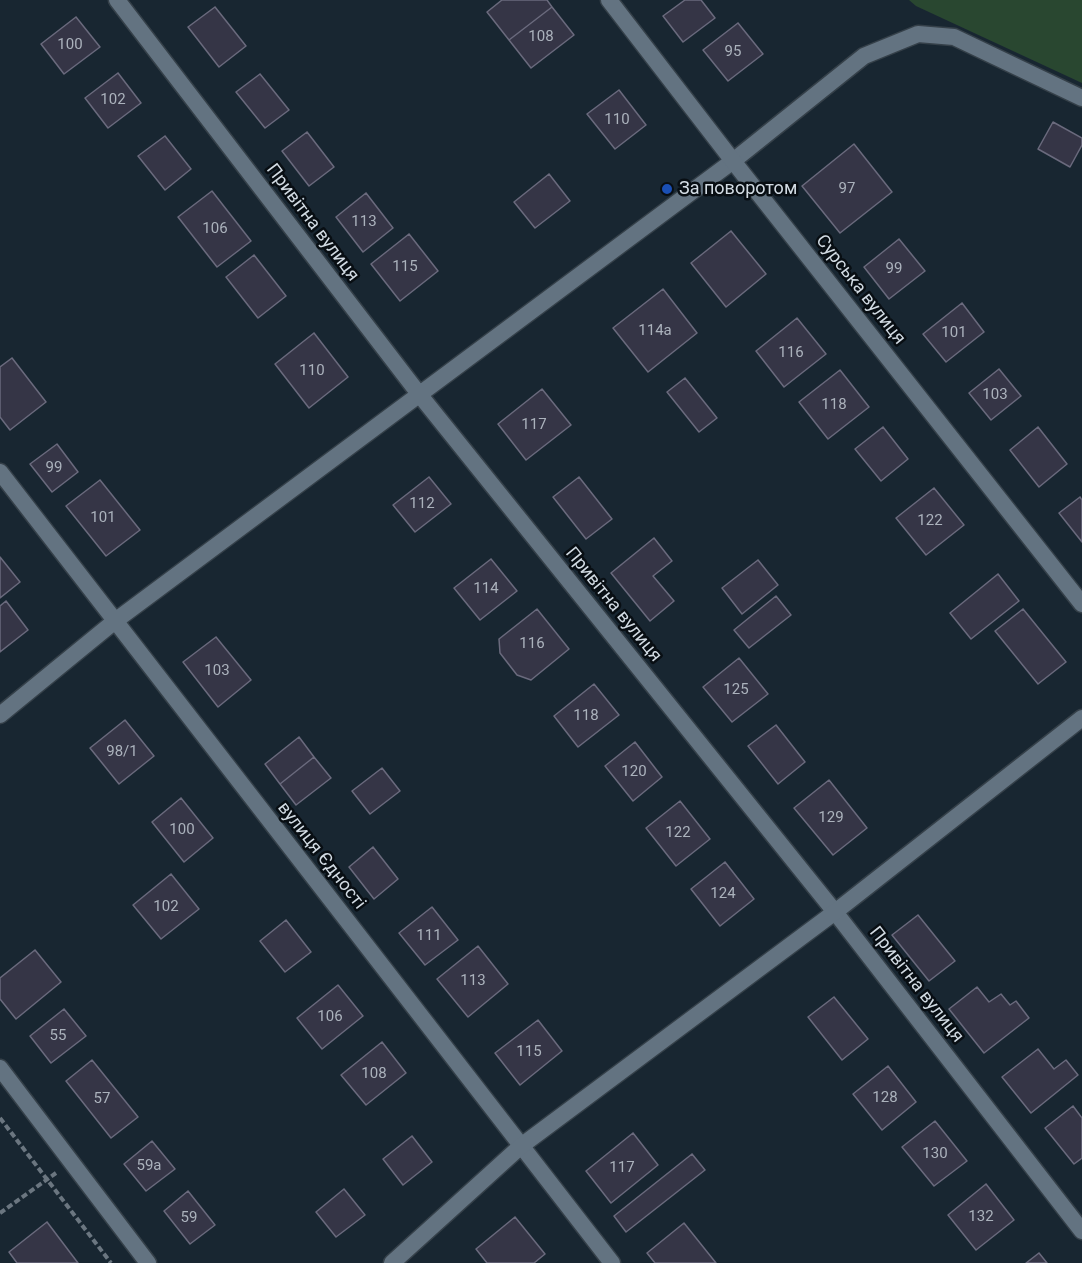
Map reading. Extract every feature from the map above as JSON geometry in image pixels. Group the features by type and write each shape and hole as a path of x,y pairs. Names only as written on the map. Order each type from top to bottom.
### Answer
{"street":[{"name":"Привітна вулиця","path":"117,0 419,394 834,912 1082,1231"},
{"name":"Сурська вулиця","path":"609,0 1082,604"},
{"path":"0,716 115,621 733,161 864,56 918,34 954,37 1082,98"},
{"name":"вулиця Єдності","path":"0,472 612,1263"},
{"path":"392,1263 521,1146 834,912 1082,718"},
{"path":"0,1068 148,1263"}],"path":[{"path":"0,1118 111,1263"},
{"path":"0,1213 71,1162"}],"green space":[{"path":"909,0 1082,0 1082,83 916,6"}],"building":[{"path":"502,0 547,0 552,7 509,40 487,12"},
{"path":"685,0 701,0 715,18 683,42 663,16"},
{"path":"215,7 246,46 219,67 188,27"},
{"path":"552,7 574,35 531,68 509,40"},
{"path":"76,17 100,47 64,74 41,44"},
{"path":"738,23 763,54 728,81 703,50"},
{"path":"118,73 141,103 108,128 85,98"},
{"path":"260,74 289,110 265,128 236,92"},
{"path":"619,90 646,125 615,149 587,114"},
{"path":"1053,122 1082,138 1082,145 1070,167 1038,149"},
{"path":"307,132 334,167 309,186 282,151"},
{"path":"165,136 191,169 165,190 138,156"},
{"path":"854,144 892,192 840,233 802,186"},
{"path":"549,174 570,201 535,228 514,202"},
{"path":"212,191 251,241 217,267 178,217"},
{"path":"366,193 393,228 363,252 336,217"},
{"path":"731,231 766,274 726,307 691,263"},
{"path":"409,234 438,271 400,301 371,264"},
{"path":"899,239 925,271 889,299 864,267"},
{"path":"254,255 286,296 258,318 226,277"},
{"path":"663,289 697,333 648,372 613,328"},
{"path":"962,303 984,332 946,362 923,334"},
{"path":"797,318 826,354 784,387 756,351"},
{"path":"314,333 348,377 309,408 275,364"},
{"path":"12,358 46,402 10,430 0,417 0,367"},
{"path":"999,369 1021,396 991,420 969,393"},
{"path":"840,370 869,407 828,439 799,402"},
{"path":"685,378 717,418 699,432 667,392"},
{"path":"542,389 571,425 526,460 498,424"},
{"path":"883,427 908,459 881,481 855,449"},
{"path":"1038,427 1067,464 1039,487 1010,450"},
{"path":"57,444 78,472 52,492 30,464"},
{"path":"429,477 451,504 415,532 393,505"},
{"path":"579,477 612,519 586,539 553,497"},
{"path":"100,480 140,530 106,556 66,506"},
{"path":"934,488 964,525 926,555 896,518"},
{"path":"1080,497 1082,500 1082,542 1059,513"},
{"path":"654,538 672,561 653,576 674,601 650,621 611,573"},
{"path":"0,557 20,582 0,598"},
{"path":"491,559 517,591 480,620 454,588"},
{"path":"758,560 778,585 742,614 722,588"},
{"path":"998,574 1019,601 971,639 950,613"},
{"path":"776,596 791,615 749,648 734,630"},
{"path":"6,601 28,630 0,652 0,606"},
{"path":"537,609 569,649 531,680 517,675 500,653 499,639"},
{"path":"1023,609 1066,662 1038,684 995,631"},
{"path":"216,637 251,680 218,707 183,662"},
{"path":"739,658 768,694 732,722 703,687"},
{"path":"594,684 619,715 578,747 554,716"},
{"path":"125,720 154,756 119,784 90,748"},
{"path":"776,725 805,762 778,784 748,746"},
{"path":"299,737 314,757 280,784 265,764"},
{"path":"635,742 662,777 633,801 605,766"},
{"path":"314,757 331,778 296,805 280,784"},
{"path":"382,768 400,791 370,814 352,791"},
{"path":"829,780 867,828 833,855 794,808"},
{"path":"181,798 213,838 184,862 152,822"},
{"path":"680,801 710,839 676,866 646,828"},
{"path":"373,847 398,879 374,899 349,867"},
{"path":"725,862 754,899 720,926 691,889"},
{"path":"171,874 199,909 161,939 133,905"},
{"path":"432,907 458,940 425,965 399,933"},
{"path":"918,915 955,961 929,981 892,935"},
{"path":"286,920 311,952 285,972 260,941"},
{"path":"478,946 508,984 468,1017 437,979"},
{"path":"35,950 61,982 16,1019 0,999 0,978"},
{"path":"338,985 363,1016 322,1049 297,1018"},
{"path":"977,987 989,1002 1001,994 1010,1005 1016,1001 1029,1018 984,1053 949,1009"},
{"path":"834,997 868,1039 842,1060 808,1017"},
{"path":"64,1009 86,1036 51,1063 30,1036"},
{"path":"538,1020 562,1051 520,1085 495,1053"},
{"path":"382,1042 406,1073 366,1105 341,1075"},
{"path":"1038,1049 1054,1069 1066,1060 1078,1075 1031,1113 1002,1077"},
{"path":"92,1060 138,1117 111,1138 66,1081"},
{"path":"888,1066 916,1102 882,1130 853,1094"},
{"path":"1073,1106 1082,1118 1082,1158 1074,1164 1045,1128"},
{"path":"935,1121 967,1161 934,1186 902,1147"},
{"path":"633,1133 658,1165 611,1203 586,1171"},
{"path":"412,1136 432,1162 403,1185 383,1159"},
{"path":"152,1141 175,1169 146,1191 124,1164"},
{"path":"692,1154 705,1170 626,1232 614,1216"},
{"path":"986,1184 1014,1220 976,1250 948,1215"},
{"path":"344,1189 365,1215 336,1237 316,1212"},
{"path":"188,1191 215,1225 190,1244 164,1211"},
{"path":"515,1217 545,1254 534,1263 487,1263 476,1249"},
{"path":"47,1222 78,1263 17,1263 9,1252"},
{"path":"684,1223 716,1263 655,1263 647,1253"},
{"path":"1039,1253 1047,1263 1026,1263"}],"place":[{"name":"За поворотом","path":"667,189"}]}
